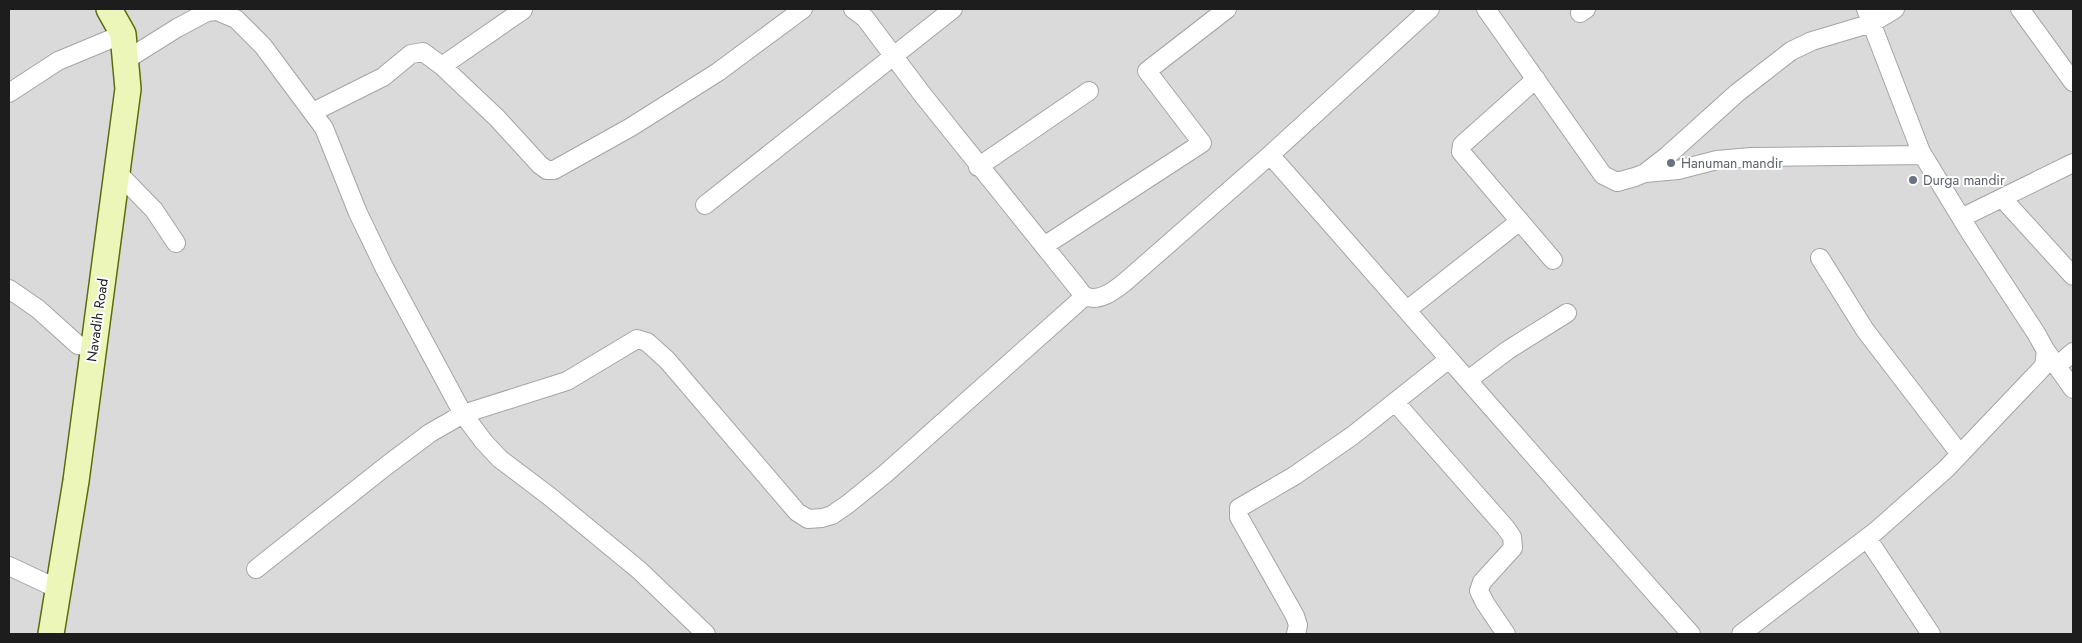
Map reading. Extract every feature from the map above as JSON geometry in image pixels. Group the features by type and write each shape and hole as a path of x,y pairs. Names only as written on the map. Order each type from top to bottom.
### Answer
{"main road":[{"name":"Navadih Road","path":"51,634 76,481 128,89 123,34 109,9"}],"street":[{"path":"705,205 953,9"},
{"path":"1044,246 1202,143 1147,71 1227,9"},
{"path":"865,12 922,94 978,167 1085,296 1098,298 1109,294 1125,282 1270,155 1430,9"},
{"path":"1486,9 1604,175 1617,182 1645,172 1667,156 1770,66 1791,51 1869,16 1895,9"},
{"path":"2020,9 2073,82"},
{"path":"442,66 523,10"},
{"path":"313,112 383,77 411,54 423,52 442,66 513,133 540,165 547,170 554,170 631,127 718,72 800,10"},
{"path":"126,60 194,17 207,12 227,11 236,19 263,46 324,128 358,213 385,269 463,414 484,442 500,459 619,553 706,634"},
{"path":"1869,16 1923,155 2046,351 2073,389"},
{"path":"9,93 58,60 123,34"},
{"path":"1536,79 1460,148 1462,155 1553,260"},
{"path":"978,167 1089,90"},
{"path":"1270,155 1691,634"},
{"path":"1645,172 1678,170 1717,160 1751,157 1923,155"},
{"path":"1961,218 2071,168"},
{"path":"117,172 154,210 176,243"},
{"path":"2002,198 2073,276"},
{"path":"1407,310 1520,221"},
{"path":"1820,258 1865,330 1960,454"},
{"path":"9,289 38,309 78,345 94,347"},
{"path":"256,569 410,447 463,414 567,381 637,339 647,342 667,360 797,512 808,519 832,515 885,474 1085,296"},
{"path":"1468,380 1508,350 1567,313"},
{"path":"1741,634 1866,538 1946,469 2044,366 2046,351"},
{"path":"2057,366 2073,352"},
{"path":"1296,634 1298,625 1295,616 1239,517 1239,508 1242,504 1294,476 1352,436 1449,358"},
{"path":"1395,402 1512,537 1513,548 1482,582 1479,591 1484,603 1506,634"},
{"path":"1866,538 1931,634"},
{"path":"9,566 58,589"}],"shaded area":[{"path":"9,9 2073,9 2073,634 9,634"}],"place":[{"name":"Hanuman mandir","path":"1671,163"},
{"name":"Durga mandir","path":"1913,180"}]}
